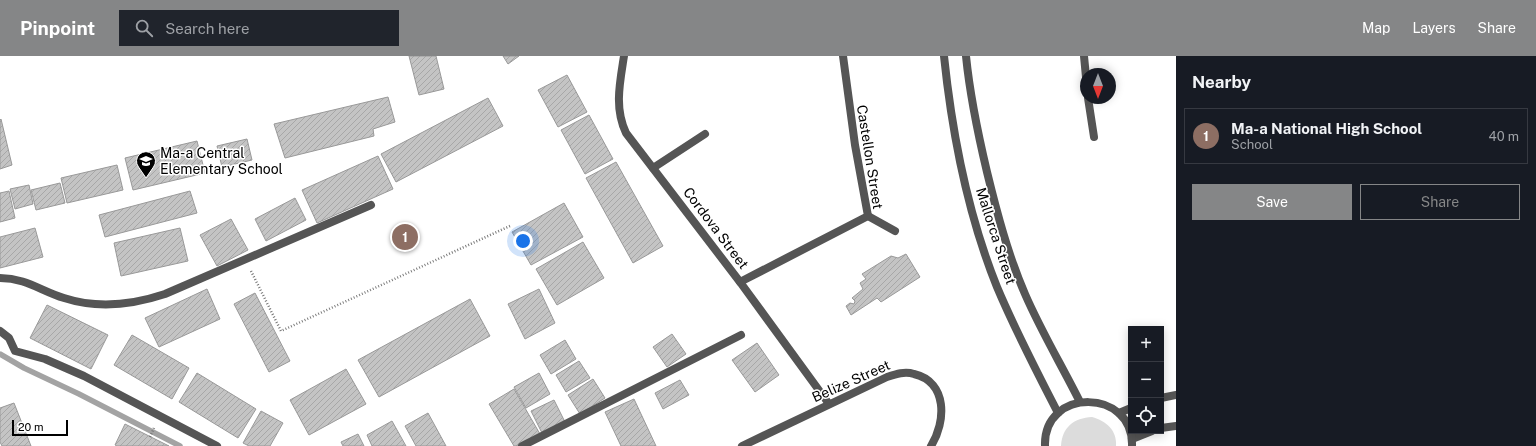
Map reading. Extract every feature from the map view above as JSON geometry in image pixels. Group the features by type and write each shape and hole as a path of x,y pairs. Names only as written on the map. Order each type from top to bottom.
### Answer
{"street":[{"name":"Cordova Street","path":"624,56 619,96 619,110 621,123 626,133 740,282 829,404"},
{"name":"Castellon Street","path":"740,282 868,216 855,145 843,56"},
{"name":"Mallorca Street","path":"944,56 952,111 966,184 986,256 1008,314 1058,413"},
{"name":"Mallorca Street","path":"966,56 972,107 991,189 1013,263 1034,312 1080,402"},
{"path":"1084,56 1085,68"},
{"path":"1089,104 1094,138"},
{"path":"654,168 705,134"},
{"path":"0,278 22,280 63,298 81,303 120,305 143,301 165,294 371,205"},
{"path":"868,216 895,231"},
{"path":"0,331 9,338 15,351 45,359 84,376 217,446"},
{"path":"522,446 741,335"},
{"name":"Belize Street","path":"742,446 887,377 900,373 914,373 926,378 935,387 941,401 942,414 940,426 931,446"},
{"path":"1164,397 1176,395"},
{"path":"1045,446 1047,431 1058,413 1068,406 1080,402 1094,401 1107,405 1119,413 1128,425 1132,443 1147,434"},
{"path":"1119,413 1128,409"},
{"path":"1164,428 1176,426"}],"path":[{"path":"245,259 281,331 510,226"},
{"path":"150,436 156,423"}],"shaded area":[{"path":"1092,417 1102,421 1110,427 1115,435 1116,446 1061,446 1064,434 1070,425 1080,419"}],"building":[{"path":"409,56 436,56 444,89 419,95"},
{"path":"503,56 519,56 508,64"},
{"path":"567,75 587,112 558,127 538,90"},
{"path":"388,97 395,122 373,129 374,136 285,158 274,124"},
{"path":"488,98 503,126 396,182 381,154"},
{"path":"589,115 613,159 585,174 561,130"},
{"path":"1,119 12,165 0,169 0,120"},
{"path":"247,139 252,160 222,167 217,146"},
{"path":"197,141 205,173 133,190 125,158"},
{"path":"378,156 393,189 317,223 302,190"},
{"path":"616,162 663,246 633,263 586,178"},
{"path":"117,165 123,190 67,203 61,178"},
{"path":"60,183 65,203 36,210 31,190"},
{"path":"29,185 33,204 15,209 10,189"},
{"path":"9,191 15,218 0,222 0,193"},
{"path":"190,191 197,213 105,237 99,215"},
{"path":"295,198 306,220 266,241 255,219"},
{"path":"564,203 583,237 531,265 512,232"},
{"path":"231,219 248,250 217,266 200,235"},
{"path":"35,228 43,257 0,268 0,237"},
{"path":"180,228 188,261 121,276 114,243"},
{"path":"583,242 604,278 557,305 536,269"},
{"path":"906,254 920,277 881,302 877,298 851,315 846,306 850,303 854,304 855,301 852,298 863,289 860,283 866,279 862,274 891,256 898,258"},
{"path":"207,289 220,319 159,347 145,318"},
{"path":"539,289 555,323 525,339 508,304"},
{"path":"255,293 290,361 269,372 234,304"},
{"path":"470,299 490,336 379,397 358,360"},
{"path":"47,305 108,335 91,369 30,338"},
{"path":"672,334 686,354 667,367 653,347"},
{"path":"132,335 189,368 172,399 114,365"},
{"path":"565,340 576,359 551,374 540,355"},
{"path":"757,343 779,375 755,392 732,360"},
{"path":"579,361 590,378 566,392 556,375"},
{"path":"346,369 366,404 309,435 290,400"},
{"path":"197,373 256,409 238,438 179,402"},
{"path":"539,373 550,394 526,408 514,387"},
{"path":"593,379 605,398 580,414 568,395"},
{"path":"680,380 689,395 663,409 655,393"},
{"path":"514,389 540,434 520,446 514,446 489,404"},
{"path":"634,399 656,446 621,446 605,412"},
{"path":"554,400 565,422 542,433 531,411"},
{"path":"14,403 31,446 2,446 0,442 0,408"},
{"path":"261,411 283,423 270,446 249,446 243,443"},
{"path":"428,413 446,446 416,446 405,426"},
{"path":"392,421 406,446 372,446 367,435"},
{"path":"125,424 169,446 115,445"},
{"path":"358,434 364,446 343,446 341,442"}],"waterway":[{"path":"0,354 24,368 79,394 180,446"}],"place":[{"name":"Ma-a Central Elementary School","path":"146,178"},
{"name":"Ma-a National High School","path":"405,237"}]}
